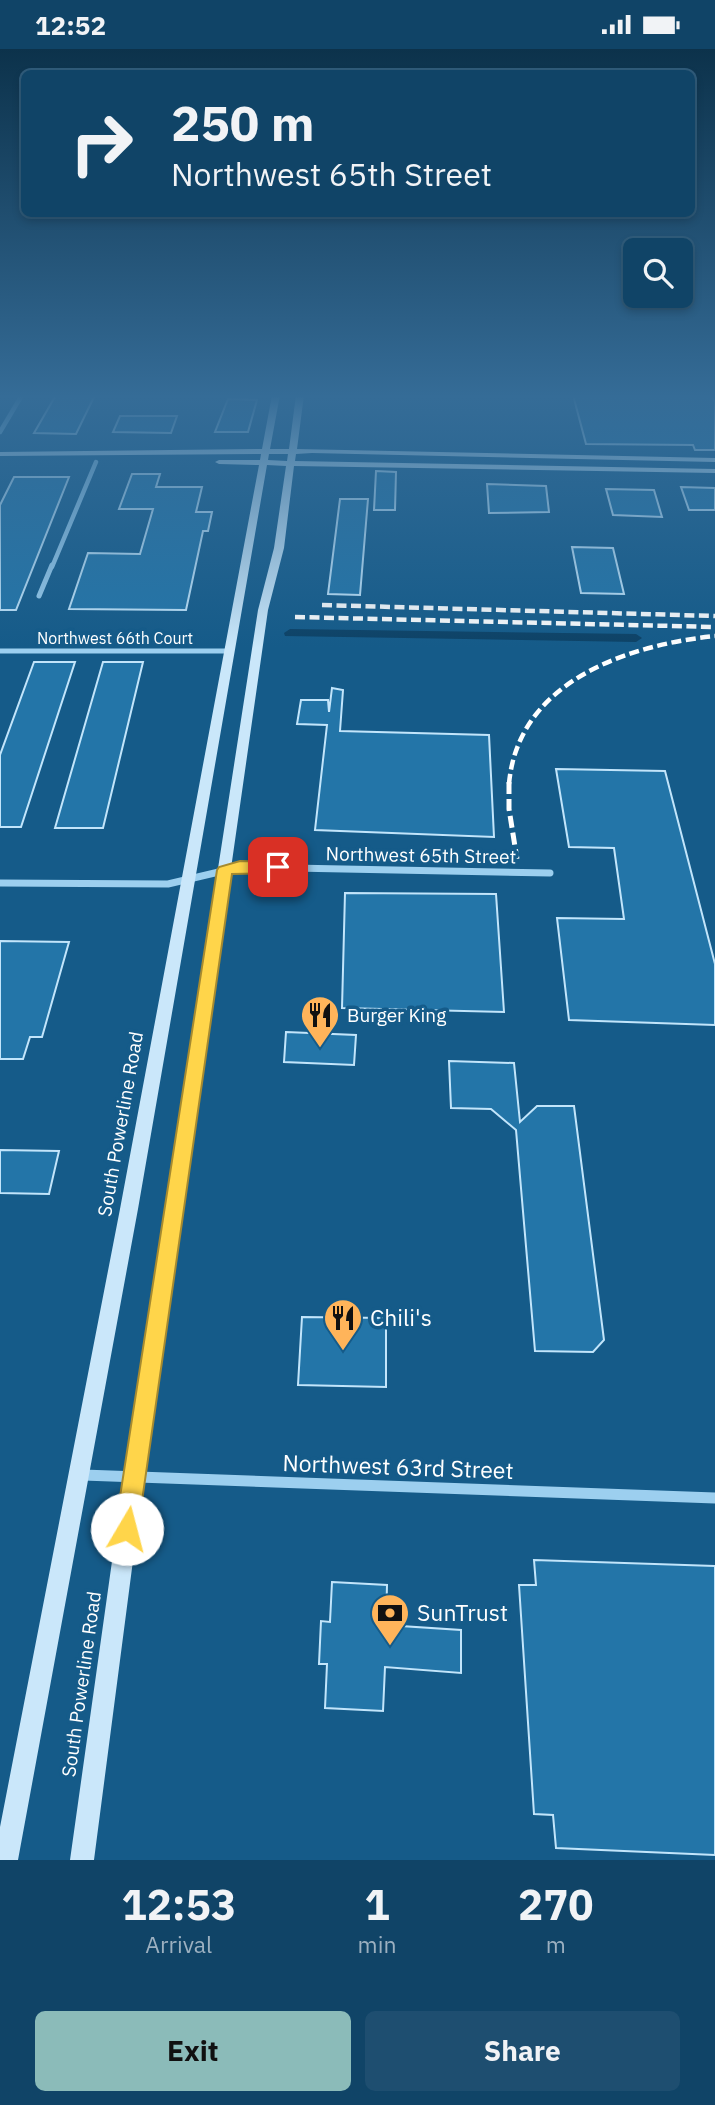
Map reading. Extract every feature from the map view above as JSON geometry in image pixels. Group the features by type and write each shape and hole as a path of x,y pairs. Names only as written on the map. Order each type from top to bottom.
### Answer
{"main road":[{"name":"South Powerline Road","path":"6,1860 80,1474 261,480"},
{"name":"South Powerline Road","path":"82,1860 134,1476 263,610 279,548 289,480"}],"street":[{"path":"39,596 89,480"},
{"name":"Northwest 66th Court","path":"0,650 230,651"},
{"name":"Northwest 65th Street","path":"0,883 168,884 240,867 550,873"},
{"name":"Northwest 63rd Street","path":"80,1474 715,1498"}],"building":[{"path":"13,480 68,480 16,610 0,610 0,505"},
{"path":"130,480 158,480 156,487 202,487 196,512 212,512 208,531 203,531 186,610 69,609 88,553 140,554 153,509 119,509"},
{"path":"376,480 396,480 395,510 374,510"},
{"path":"487,484 546,486 549,512 489,513"},
{"path":"681,487 715,488 715,510 689,510"},
{"path":"606,489 654,490 662,517 613,515"},
{"path":"340,499 368,499 360,595 328,594"},
{"path":"572,547 613,548 624,594 581,593"},
{"path":"34,662 75,662 21,827 0,827 0,755"},
{"path":"103,662 143,662 103,828 55,828"},
{"path":"332,688 343,690 340,731 489,735 494,837 315,830 327,725 297,724 301,700 328,700 329,712"},
{"path":"556,769 665,771 715,964 715,1025 569,1020 557,918 624,919 614,848 569,847"},
{"path":"345,893 496,894 504,1012 342,1008"},
{"path":"0,941 69,942 42,1037 30,1037 23,1059 0,1059"},
{"name":"Burger King","path":"286,1032 356,1035 354,1065 284,1062"},
{"path":"449,1061 514,1063 520,1122 537,1106 574,1106 604,1340 593,1352 535,1351 516,1130 491,1109 451,1108"},
{"path":"0,1150 59,1151 49,1194 0,1193"},
{"name":"Chili's","path":"302,1317 386,1318 386,1387 298,1385"},
{"path":"534,1560 715,1566 715,1855 556,1848 553,1815 534,1814 519,1585 536,1585"},
{"name":"SunTrust","path":"332,1582 387,1585 386,1625 461,1630 461,1673 385,1667 383,1711 325,1708 327,1664 319,1664 321,1621 330,1622"}],"waterway":[{"path":"290,633 636,638"}],"railway":[{"path":"322,605 715,616"},
{"path":"295,617 715,627"},
{"path":"509,784 517,748 533,719 555,694 583,675 647,648 715,636"},
{"path":"509,784 509,809 517,859"}],"place":[{"name":"Burger King","path":"320,1049"},
{"name":"Chili's","path":"343,1352"},
{"name":"SunTrust","path":"390,1647"}],"route":[{"path":"127,1529 225,870 240,867 278,867"}]}
